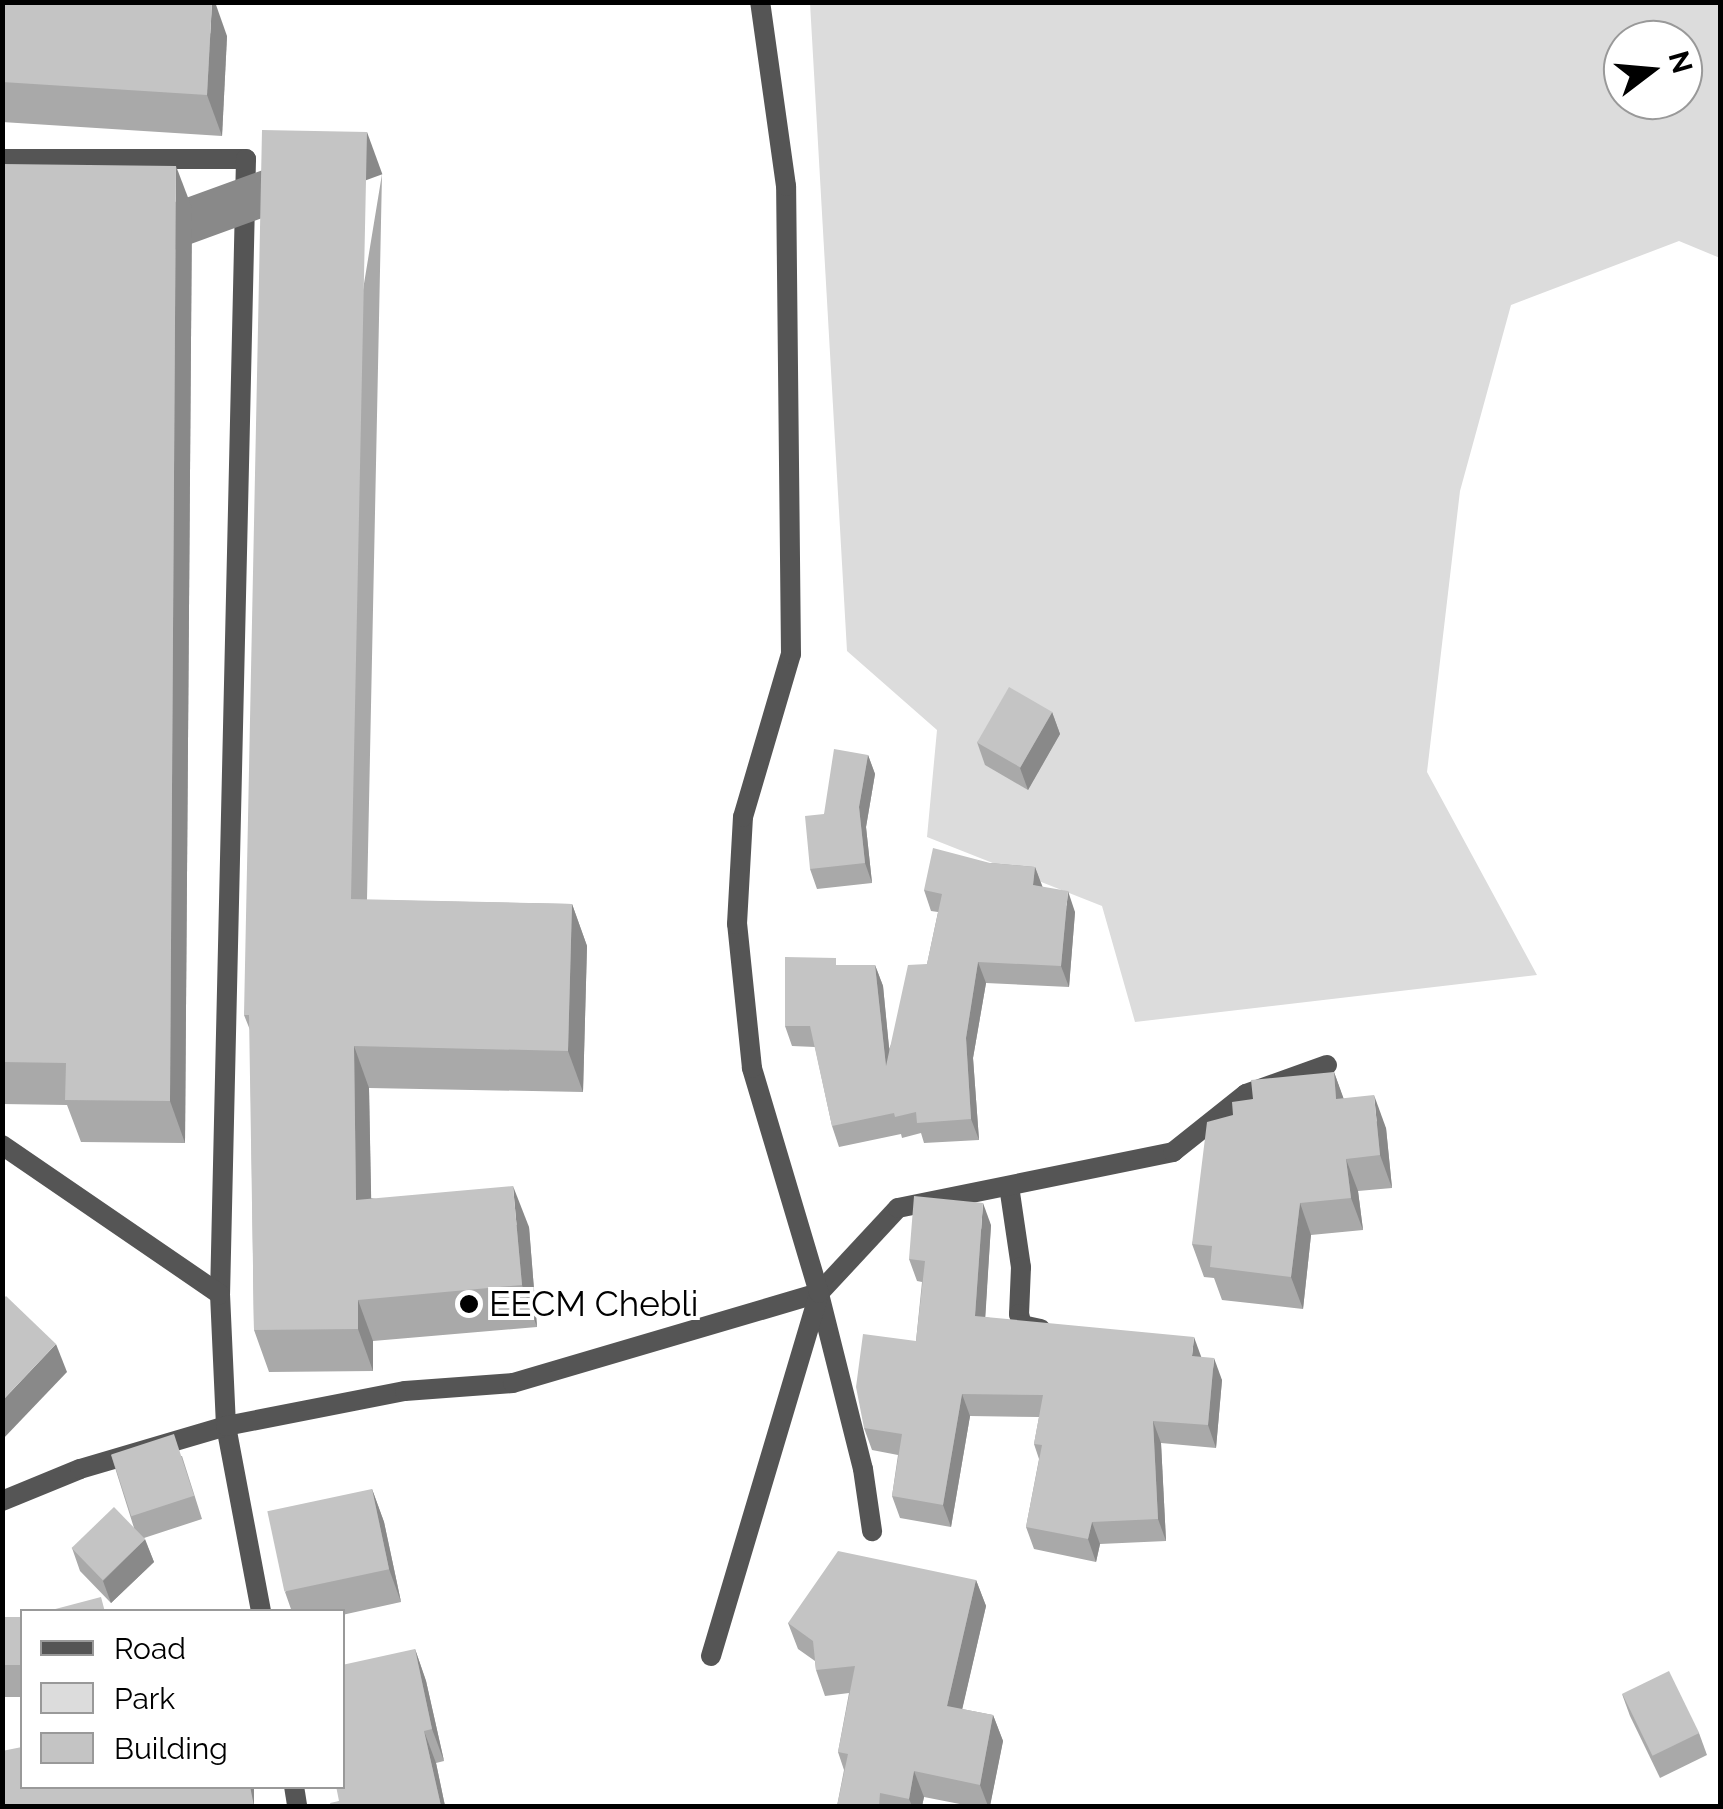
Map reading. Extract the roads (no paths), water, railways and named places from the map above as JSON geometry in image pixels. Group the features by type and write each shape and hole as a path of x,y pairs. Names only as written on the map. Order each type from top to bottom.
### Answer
{"street":[{"path":"760,2 786,186 792,654 743,817 738,924 752,1068 819,1293 863,1470 872,1531"},
{"path":"2,158 246,159 220,1294 226,1426 260,1609"},
{"path":"710,1656 819,1293 898,1208 1174,1152 1246,1094 1327,1065"},
{"path":"2,1144 220,1294"},
{"path":"1009,1186 1022,1267 1022,1325 1066,1331"},
{"path":"2,1502 80,1469 226,1426 405,1391 513,1383 819,1293"}],"place":[{"name":"EECM Chebli","path":"469,1304"}]}
